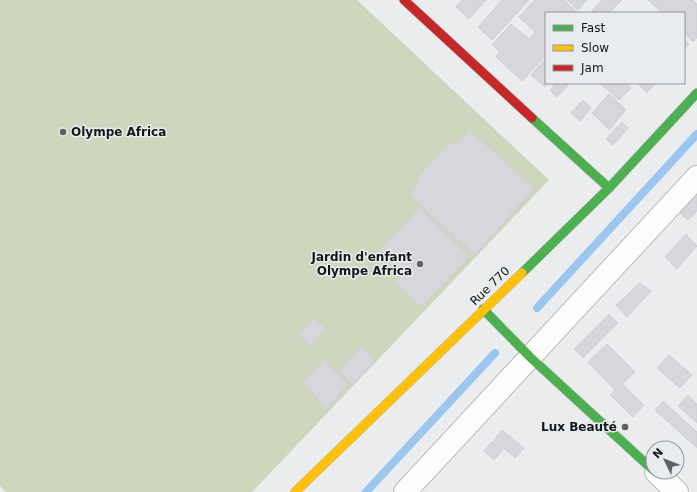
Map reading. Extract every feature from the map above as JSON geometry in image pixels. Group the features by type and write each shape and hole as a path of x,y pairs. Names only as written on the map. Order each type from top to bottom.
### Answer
{"street":[{"path":"407,1 608,188"},
{"name":"Rue 770","path":"294,492 608,188 697,93"},
{"path":"405,492 697,177"},
{"path":"483,309 530,357 645,463"},
{"path":"664,480 677,492"}],"green space":[{"path":"0,0 357,0 549,180 252,492 6,492 0,486"}],"building":[{"path":"462,0 486,0 469,19 456,7"},
{"path":"502,0 529,0 492,40 478,27"},
{"path":"535,0 564,0 577,12 545,12 545,56 522,81 496,57 500,52 492,45 511,24 529,39 535,32 519,17"},
{"path":"567,0 587,0 578,10"},
{"path":"602,0 622,0 610,12 591,12"},
{"path":"648,0 692,0 697,4 697,37 693,42 685,34 685,12 661,12"},
{"path":"685,40 689,44 685,49"},
{"path":"545,59 545,84 548,84 545,87 531,75"},
{"path":"555,84 569,84 557,97 550,90"},
{"path":"601,84 626,84 631,88 619,100"},
{"path":"638,84 655,84 647,93"},
{"path":"609,94 626,110 609,130 592,113"},
{"path":"583,100 591,108 580,121 571,113"},
{"path":"622,122 628,128 613,145 606,139"},
{"path":"469,130 534,188 475,255 409,195 420,182 416,179 451,141 456,145"},
{"path":"697,193 697,211 688,220 678,211"},
{"path":"419,208 469,256 421,307 394,282 404,272 380,250"},
{"path":"686,234 697,246 677,269 665,257"},
{"path":"640,283 651,291 627,317 616,305"},
{"path":"609,314 618,323 583,358 574,349"},
{"path":"313,319 326,328 311,346 299,335"},
{"path":"607,344 635,372 615,390 588,362"},
{"path":"361,347 375,360 353,385 339,371"},
{"path":"669,355 692,375 680,388 657,368"},
{"path":"324,360 348,384 326,409 303,382"},
{"path":"621,383 644,405 633,417 610,395"},
{"path":"688,395 697,404 697,423 678,406"},
{"path":"663,401 697,432 697,448 655,410"},
{"path":"502,430 524,448 515,458 494,440"},
{"path":"493,441 503,450 494,460 484,451"}],"waterway":[{"path":"537,308 697,134"},
{"path":"366,492 495,353"}],"traffic: fast":[{"path":"522,273 609,188 697,93"},
{"path":"532,118 609,188"},
{"path":"483,309 530,357 645,463"}],"traffic: slow":[{"path":"295,492 522,273"}],"traffic: jam":[{"path":"404,0 532,118"}],"place":[{"name":"Olympe Africa","path":"63,132"},
{"name":"Jardin d'enfant Olympe Africa","path":"420,264"},
{"name":"Lux Beauté","path":"625,427"}]}
